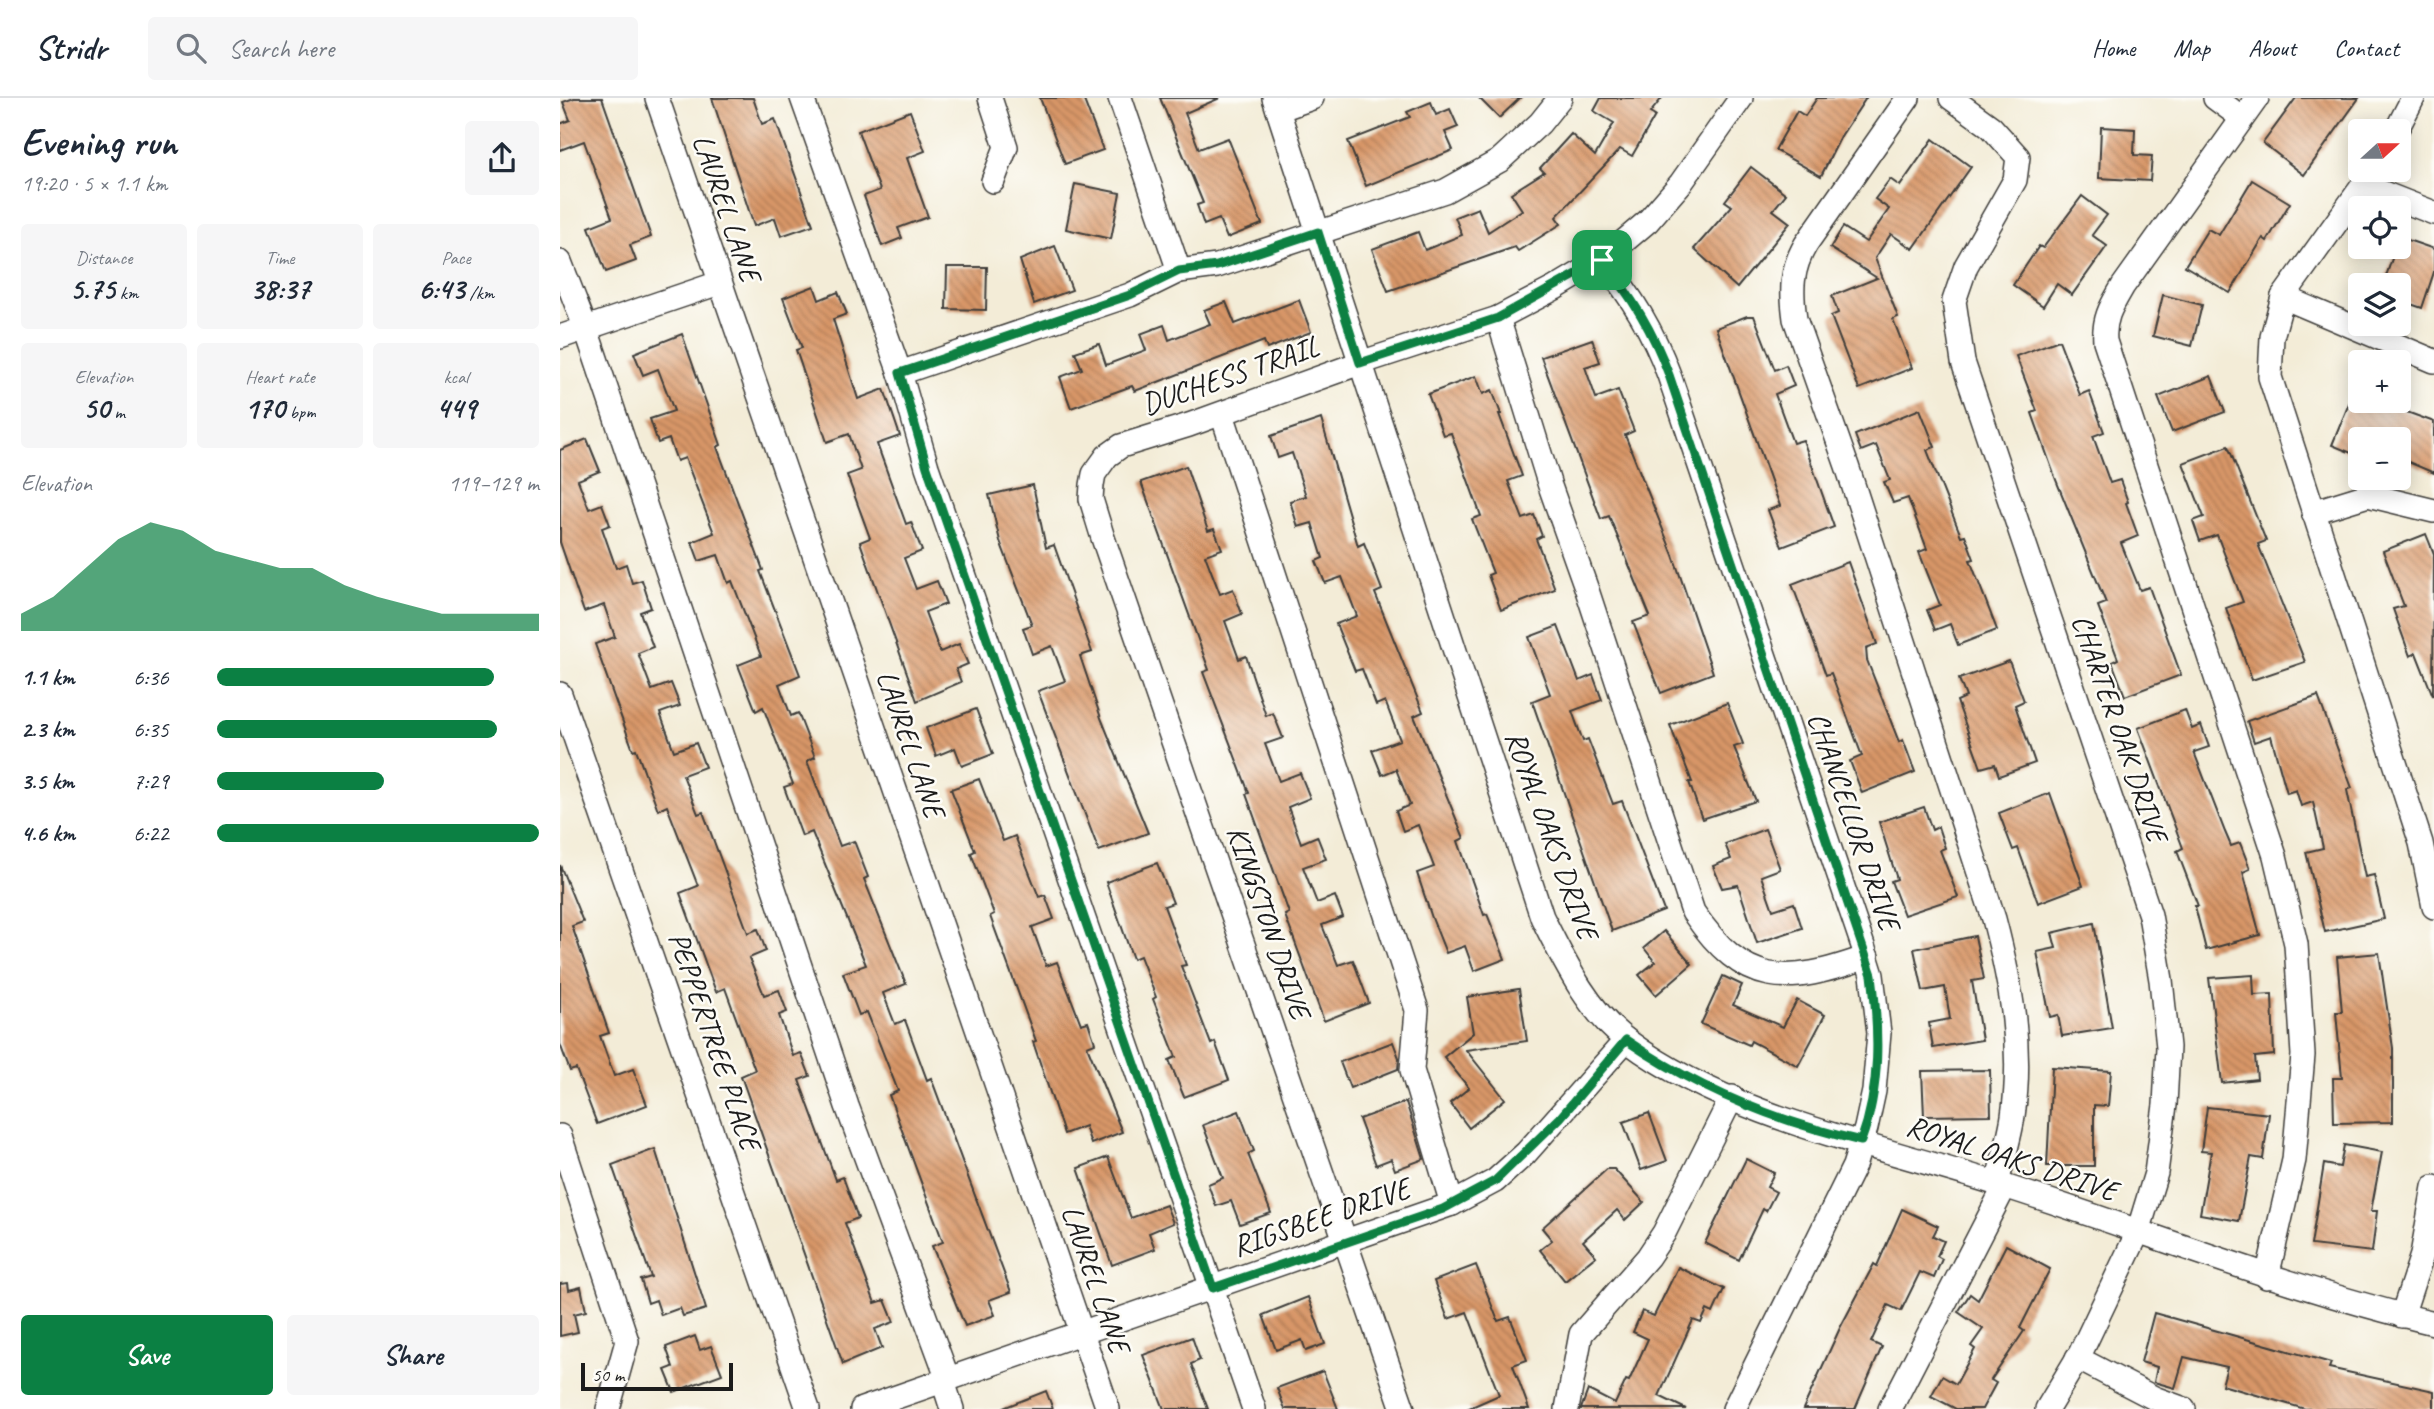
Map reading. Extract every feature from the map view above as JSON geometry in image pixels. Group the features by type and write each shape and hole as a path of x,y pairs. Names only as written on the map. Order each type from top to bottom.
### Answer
{"street":[{"name":"LAUREL LANE","path":"657,98 1108,1409"},
{"path":"802,98 900,373 927,467 1254,1409"},
{"path":"989,98 1006,147 993,181"},
{"path":"1120,98 1179,271"},
{"path":"1276,104 1312,98"},
{"path":"900,373 1118,299 1179,271 1217,266 1445,191 1499,161 1540,123 1560,98"},
{"name":"DUCHESS TRAIL","path":"1107,456 1135,440 1222,414 1360,363 1498,318 1602,260 1648,221 1681,183 1741,98"},
{"path":"1890,1409 2001,1185 2013,1117 2017,1070 2015,1013 2009,976 1994,919 1847,466 1795,319 1791,293 1795,263 1806,244 1908,98"},
{"name":"CHARTER OAK DRIVE","path":"1951,98 1991,127 2018,157 2015,180 1966,266 1954,301 1955,327 1963,362 2150,915 2161,980 2168,1047 2165,1105 2156,1173 2138,1232 2077,1358 2047,1409"},
{"path":"2215,98 2242,118"},
{"path":"2257,98 2123,286 2107,313 2104,326 2105,341 2275,856 2296,944 2302,1068 2294,1160 2267,1277"},
{"path":"2402,119 2413,98"},
{"name":"ROYAL OAKS DRIVE","path":"1276,104 1542,917 1574,977 1598,1011 1626,1040 1666,1068 1815,1131 1861,1141 2001,1185 2267,1277 2434,1323"},
{"path":"2366,182 2283,297 2272,337 2270,377 2421,843 2434,907"},
{"path":"2376,182 2434,213"},
{"name":"CHANCELLOR DRIVE","path":"1602,260 1635,301 1655,336 1867,957 1880,1033 1874,1091 1854,1166 1734,1409"},
{"path":"560,262 586,329 847,1106 945,1380 952,1409"},
{"path":"560,337 719,283"},
{"path":"2283,297 2434,360"},
{"path":"1498,318 1550,486 1693,912 1714,943 1739,963 1780,977 1828,971 1867,957"},
{"path":"1222,414 1418,1010 1412,1070 1452,1204"},
{"name":"KINGSTON DRIVE","path":"1107,456 1094,474 1091,499 1403,1409"},
{"path":"2313,512 2368,495 2434,511"},
{"name":"PEPPERTREE PLACE","path":"560,694 769,1292 807,1409"},
{"name":"RIGSBEE DRIVE","path":"862,1409 1452,1204 1495,1181 1526,1153 1626,1040"},
{"path":"1567,1409 1581,1334 1648,1257 1664,1233 1732,1097"},
{"path":"560,1136 627,1341 608,1409"},
{"path":"2402,1316 2422,1255 2434,1187"},
{"path":"2077,1358 2154,1398 2183,1409"}],"building":[{"path":"574,98 602,98 651,237 630,245 636,261 606,272 589,227 612,218 584,141 560,150 560,124 570,120 563,102"},
{"path":"712,98 753,98 762,124 775,119 813,225 781,236 775,218 754,226"},
{"path":"1040,98 1083,98 1103,150 1065,164"},
{"path":"1160,98 1220,98 1185,113 1199,149 1228,138 1262,224 1227,238 1219,219 1204,225 1197,205 1203,203"},
{"path":"1479,98 1520,98 1499,118"},
{"path":"1601,98 1662,98 1650,113 1655,116 1632,156 1620,149 1556,217 1561,224 1518,251 1515,247 1388,291 1372,249 1418,232 1425,250 1462,235 1455,217 1478,208 1488,232 1522,210 1511,193 1544,172 1540,168 1571,134 1595,156 1614,123 1594,111"},
{"path":"1817,98 1866,98 1841,136 1821,176 1775,150 1797,111 1805,116"},
{"path":"2296,98 2359,98 2304,175 2263,143"},
{"path":"1431,102 1436,115 1450,109 1458,127 1445,132 1453,150 1366,186 1348,141 1410,117 1407,112"},
{"path":"910,111 925,151 907,158 928,217 898,228 902,238 882,246 864,196 880,190 858,131"},
{"path":"2101,127 2135,129 2134,155 2152,156 2150,181 2099,178"},
{"path":"1933,139 1971,167 1913,249 1891,234 1875,258 1898,317 1893,319 1912,368 1859,389 1831,316 1838,313 1832,296 1877,278 1830,248 1843,227 1866,242 1889,209 1875,199 1890,179 1900,186"},
{"path":"1751,167 1786,194 1773,210 1790,223 1737,288 1694,249 1732,206 1725,201"},
{"path":"2252,180 2290,203 2267,241 2263,238 2230,293 2185,266 2208,229 2219,235"},
{"path":"1075,184 1120,193 1111,239 1066,229"},
{"path":"2082,196 2107,215 2092,235 2107,246 2072,295 2057,284 2043,306 2013,285 2039,246 2043,248"},
{"path":"2411,241 2434,249 2434,272 2422,308 2411,304 2411,273 2387,273 2392,259 2411,259"},
{"path":"1055,246 1072,290 1034,304 1020,260"},
{"path":"947,267 987,267 986,310 946,309"},
{"path":"814,286 819,300 838,292 847,314 833,319 858,399 884,389 900,436 877,444 906,524 911,522 922,551 904,558 916,589 937,581 946,604 925,612 940,652 959,644 968,664 956,669 961,682 917,701 860,542 870,538 847,475 861,470 849,434 827,442 796,350 802,348 783,298"},
{"path":"2163,295 2202,305 2192,346 2153,336"},
{"path":"1299,300 1311,332 1267,349 1264,341 1135,391 1132,386 1071,408 1060,377 1082,369 1075,352 1099,344 1106,365 1146,350 1140,334 1164,325 1169,340 1210,324 1204,310 1226,302 1235,324"},
{"path":"1747,316 1754,316 1775,370 1786,365 1794,386 1775,394 1793,443 1803,440 1834,527 1782,547 1768,510 1780,506 1716,328"},
{"path":"682,334 721,445 717,447 800,675 779,684 791,716 798,713 815,757 807,761 840,846 854,841 868,877 864,879 906,984 883,993 895,1024 905,1020 927,1080 931,1078 1011,1292 989,1300 995,1315 965,1326 932,1246 943,1242 889,1095 898,1091 867,1012 859,1015 843,973 866,965 812,832 802,836 784,787 793,784 763,707 756,711 738,665 761,656 732,581 728,583 718,555 699,561 692,542 714,533 685,458 677,461 669,439 658,443 650,419 674,411 658,369 643,375 634,353"},
{"path":"1592,339 1600,362 1585,367 1596,398 1618,390 1634,431 1625,435 1673,555 1713,673 1661,693 1633,622 1650,616 1609,516 1601,519 1541,357"},
{"path":"2059,340 2080,395 2089,391 2104,432 2093,436 2110,483 2120,480 2128,502 2126,503 2138,536 2121,543 2140,590 2149,587 2181,675 2125,696 2112,662 2118,659 2098,606 2106,603 2056,480 2032,413 2037,411 2016,356"},
{"path":"1476,376 1483,394 1492,390 1501,414 1522,476 1508,481 1523,519 1534,515 1542,536 1536,539 1555,589 1501,610 1488,575 1493,573 1472,519 1481,516 1451,433 1443,435 1428,394"},
{"path":"2211,376 2225,412 2172,432 2158,397"},
{"path":"2348,406 2348,413 2410,413 2434,422 2434,473 2411,463 2411,427 2348,427 2348,452 2332,445"},
{"path":"1920,409 1935,447 1927,450 1961,536 1965,535 1974,559 1970,560 1997,630 1958,645 1950,624 1935,630 1927,610 1940,605 1919,552 1927,549 1908,498 1893,503 1884,482 1890,480 1876,445 1861,451 1855,435"},
{"path":"1321,419 1358,546 1364,543 1382,590 1375,593 1423,712 1414,716 1464,838 1458,841 1484,915 1487,914 1505,959 1474,971 1465,946 1446,953 1432,918 1417,873 1434,867 1418,825 1403,831 1396,811 1410,805 1396,769 1382,775 1372,750 1400,740 1385,701 1376,705 1362,669 1355,671 1336,624 1357,616 1342,577 1325,583 1316,561 1323,558 1312,523 1298,527 1290,501 1306,496 1292,453 1278,458 1271,436"},
{"path":"587,439 600,471 578,480 589,509 602,504 610,525 602,528 616,568 626,564 632,583 642,580 651,608 640,612 653,647 638,653 652,690 671,683 680,706 660,713 674,751 696,743 705,767 683,775 698,814 703,812 748,933 758,929 766,951 749,958 764,995 779,990 787,1012 779,1015 793,1056 801,1053 810,1076 799,1080 836,1180 843,1177 858,1218 845,1223 875,1303 885,1300 894,1322 875,1329 882,1348 843,1364 741,1076 755,1070 725,988 716,992 680,893 698,886 667,806 658,810 595,644 615,637 604,605 584,612 560,542 560,450"},
{"path":"2228,446 2266,541 2258,544 2305,662 2252,680 2226,608 2243,602 2217,535 2200,541 2193,521 2204,517 2183,463"},
{"path":"1186,466 1208,531 1214,529 1222,549 1205,555 1220,594 1233,589 1242,614 1225,621 1239,659 1246,656 1266,716 1273,713 1283,738 1265,744 1279,781 1300,773 1310,798 1288,807 1301,843 1317,836 1326,859 1303,867 1317,903 1335,896 1343,917 1322,925 1338,965 1353,960 1369,1003 1324,1021 1285,915 1289,913 1246,794 1249,793 1203,672 1209,670 1141,482"},
{"path":"1033,485 1046,548 1054,545 1092,652 1080,656 1101,718 1148,833 1099,851 1038,691 1065,681 1052,646 1032,654 1023,628 1032,625 1000,541 989,495"},
{"path":"2426,534 2434,554 2433,696 2416,653 2410,656 2393,609 2404,606 2383,551"},
{"path":"1848,562 1877,644 1866,648 1867,660 1899,742 1903,740 1915,772 1862,793 1850,761 1862,756 1831,673 1826,675 1792,584"},
{"path":"1558,626 1579,681 1593,675 1602,700 1572,711 1583,741 1588,739 1613,804 1622,801 1664,911 1612,931 1532,701 1550,694 1529,637"},
{"path":"2009,661 2024,701 2015,705 2035,763 1999,776 1995,764 1981,768 1957,701 1966,697 1959,679"},
{"path":"2318,696 2352,788 2347,790 2365,877 2374,875 2384,919 2325,932 2306,852 2323,848 2313,802 2301,806 2296,790 2287,793 2271,736 2254,742 2247,721"},
{"path":"1727,703 1743,744 1734,747 1756,801 1702,819 1689,782 1692,782 1670,725"},
{"path":"976,709 993,754 962,766 955,748 936,756 926,728"},
{"path":"2185,710 2192,729 2201,725 2209,747 2194,752 2225,832 2231,846 2240,843 2250,869 2243,872 2260,935 2206,950 2195,906 2198,906 2177,851 2183,848 2138,728"},
{"path":"979,779 1003,841 1015,836 1039,897 1045,895 1054,919 1032,927 1046,966 1057,962 1081,1024 1088,1022 1095,1043 1087,1046 1122,1132 1091,1144 1085,1126 1064,1134 1033,1042 1036,1041 990,916 994,914 971,853 975,851 951,789"},
{"path":"2050,793 2083,886 2038,903 2018,848 2013,850 1999,813"},
{"path":"1924,807 1932,830 1938,827 1945,848 1940,850 1958,897 1904,915 1891,881 1897,879 1879,822"},
{"path":"1765,829 1780,869 1761,876 1773,910 1794,903 1802,928 1757,943 1738,885 1722,888 1713,866 1731,859 1725,844"},
{"path":"1157,863 1173,903 1164,906 1186,965 1181,966 1211,1044 1215,1042 1229,1080 1184,1097 1169,1060 1176,1057 1153,999 1156,997 1140,956 1133,959 1106,882"},
{"path":"560,865 583,922 572,926 609,1033 600,1036 614,1076 633,1069 647,1105 597,1124 576,1069 570,1071 560,1044"},
{"path":"2094,923 2112,1028 2062,1036 2058,1015 2050,1017 2037,952 2056,948 2052,933"},
{"path":"1664,931 1692,964 1656,995 1639,975 1655,962 1644,948"},
{"path":"1975,936 1984,979 1972,981 1982,1040 1933,1048 1929,1023 1950,1019 1945,987 1923,991 1914,949"},
{"path":"2379,953 2393,1048 2393,1122 2334,1123 2333,1078 2342,1078 2336,1012 2342,1012 2337,957"},
{"path":"2253,975 2254,995 2272,994 2274,1055 2255,1057 2257,1079 2222,1083 2209,978"},
{"path":"1723,976 1742,985 1733,1005 1783,1027 1797,1000 1825,1015 1798,1066 1751,1041 1749,1045 1701,1024"},
{"path":"1519,989 1527,1041 1466,1050 1505,1099 1469,1128 1450,1103 1469,1088 1444,1057 1473,1033 1467,997"},
{"path":"1393,1042 1399,1058 1398,1069 1350,1088 1340,1062"},
{"path":"2052,1067 2111,1071 2108,1106 2094,1105 2094,1166 2047,1166"},
{"path":"1990,1070 1991,1115 1924,1116 1922,1071"},
{"path":"1406,1102 1424,1159 1395,1170 1391,1159 1376,1165 1359,1119"},
{"path":"2207,1107 2269,1114 2263,1159 2251,1157 2239,1221 2200,1214 2211,1152 2201,1151"},
{"path":"1239,1111 1254,1151 1248,1154 1271,1213 1240,1224 1231,1201 1216,1206 1208,1184 1223,1178 1203,1125"},
{"path":"1649,1113 1667,1161 1641,1170 1623,1122"},
{"path":"2344,1145 2382,1152 2371,1211 2377,1211 2372,1252 2311,1245 2324,1164 2340,1167"},
{"path":"655,1149 706,1309 683,1316 680,1308 661,1315 656,1300 648,1303 641,1280 651,1277 612,1165"},
{"path":"1108,1157 1131,1218 1166,1205 1173,1223 1149,1233 1155,1249 1112,1265 1078,1168"},
{"path":"1746,1159 1774,1173 1767,1187 1776,1192 1766,1211 1763,1209 1739,1260 1705,1243"},
{"path":"1607,1169 1614,1169 1644,1202 1625,1220 1617,1210 1583,1241 1596,1256 1565,1281 1540,1250 1552,1240 1542,1228"},
{"path":"1902,1209 1938,1226 1933,1236 1944,1241 1937,1256 1942,1259 1934,1278 1920,1272 1901,1311 1888,1305 1871,1342 1882,1347 1855,1409 1803,1409 1840,1328 1874,1264 1877,1266"},
{"path":"2006,1245 2050,1269 2020,1328 2024,1331 1991,1380 1996,1383 1982,1409 1956,1409 1931,1396 1942,1376 1956,1384 1975,1349 1971,1346 1983,1329 1958,1312 1970,1294 1978,1300"},
{"path":"1476,1265 1498,1321 1510,1317 1527,1360 1513,1365 1529,1409 1467,1409 1499,1395 1467,1312 1448,1319 1434,1281"},
{"path":"1678,1267 1724,1289 1713,1313 1707,1310 1701,1323 1693,1320 1659,1396 1686,1409 1581,1409 1588,1390 1615,1404 1648,1339 1633,1332 1642,1311 1654,1316"},
{"path":"568,1283 569,1290 581,1287 586,1311 574,1314 578,1332 560,1336 560,1284"},
{"path":"1308,1297 1325,1344 1306,1351 1302,1340 1276,1350 1263,1315"},
{"path":"2154,1313 2331,1363 2329,1368 2434,1391 2434,1409 2305,1409 2222,1385 2227,1367 2184,1357 2175,1388 2154,1382 2157,1367 2141,1362"},
{"path":"695,1336 700,1350 711,1346 722,1374 674,1392 665,1370 673,1367 666,1347"},
{"path":"1192,1337 1200,1360 1191,1364 1208,1409 1164,1409 1143,1355"},
{"path":"1323,1371 1338,1409 1285,1409 1277,1388"},
{"path":"1046,1391 1053,1409 1003,1408"}],"route":[{"path":"1318,232 1360,363 1498,318 1602,260 1635,301 1655,336 1872,975 1880,1033 1874,1091 1866,1128 1861,1141 1815,1131 1666,1068 1626,1040 1560,1118 1495,1181 1443,1209 1213,1288 927,467 900,373 1034,330 1130,295 1179,271 1217,266 1318,232"}]}
